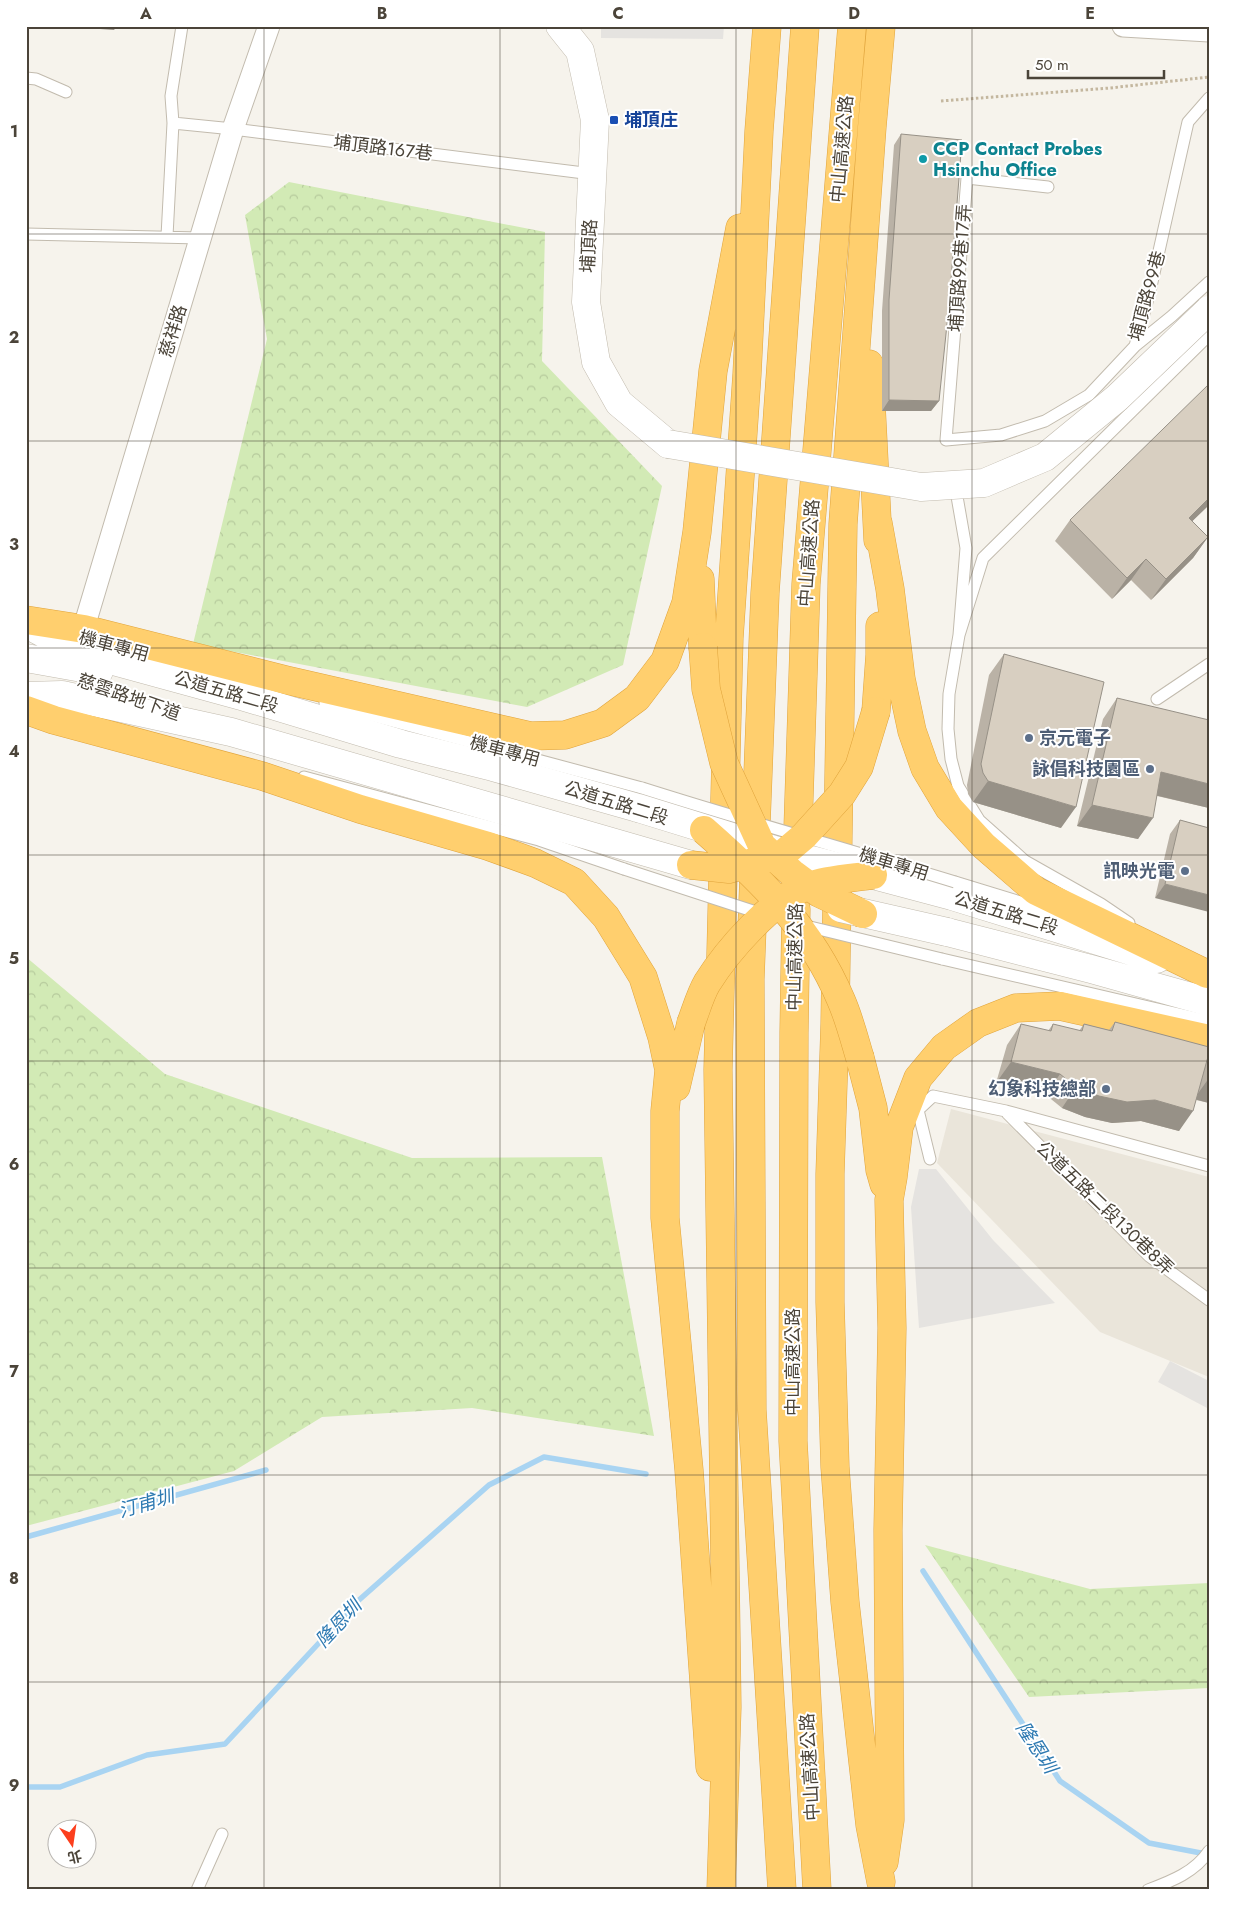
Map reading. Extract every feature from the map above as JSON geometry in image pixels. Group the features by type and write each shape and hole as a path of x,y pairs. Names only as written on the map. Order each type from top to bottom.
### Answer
{"highway":[{"path":"720,1890 728,1708 718,1070 729,638 747,374 759,131 767,26"},
{"name":"中山高速公路","path":"782,1890 752,1410 750,979 764,593 804,26"},
{"name":"中山高速公路","path":"817,1890 792,1441 794,1033 799,760 806,584 852,26"},
{"path":"881,26 843,524 835,1024 830,1174 830,1302 835,1467 845,1602 870,1825 881,1886"},
{"path":"691,864 729,869 773,851 842,794 858,767 876,711 880,655 878,523 868,343 872,127"},
{"path":"26,622 83,633 530,736 565,735 603,723 637,698 666,661 686,603 696,532 713,371 759,131"},
{"path":"878,523 890,589 901,679 912,732 925,768 949,808 983,845 1036,890 1208,974"},
{"path":"696,532 706,689 724,763 750,822 773,851 781,896 822,961 842,1001 873,1108 880,1170 889,1200"},
{"path":"26,710 54,720 262,776 360,809 488,846 535,863 574,882 606,917 643,977 662,1037 668,1070 665,1111 665,1218 688,1470 720,1890"},
{"path":"704,830 773,851"},
{"path":"773,851 781,896"},
{"path":"665,1218 676,1087 691,1023 706,984 734,946 781,896 873,875"},
{"path":"781,896 819,893 863,914"},
{"path":"881,1886 890,1820 888,1530 892,1328 889,1200 899,1127 918,1078 944,1047 978,1023 1016,1008 1060,1006 1209,1039"}],"street":[{"name":"慈祥路","path":"83,633 233,129 269,26"},
{"name":"埔頂路","path":"560,26 580,51 595,120 586,302 596,362 620,403 668,444 921,487 955,485"},
{"path":"1123,26 1209,31"},
{"path":"955,485 984,483 1045,457 1118,398 1209,310"},
{"name":"公道五路二段","path":"26,622 77,651 245,697 401,744 493,767 640,798 704,830"},
{"name":"慈雲路地下道","path":"26,658 245,697"},
{"name":"慈雲路地下道","path":"26,663 231,732"},
{"name":"公道五路二段","path":"26,696 62,695 231,732 626,858 691,864 781,896"},
{"name":"公道五路二段","path":"773,851 873,875 953,889 1208,974"},
{"name":"公道五路二段","path":"863,914 947,932 1209,1002"}],"lane":[{"path":"167,236 173,123 171,96 182,26"},
{"path":"26,78 36,79 66,92"},
{"name":"埔頂路99巷","path":"946,440 1001,435 1045,421 1089,395 1135,346 1150,291 1188,122 1209,98"},
{"name":"埔頂路167巷","path":"173,123 592,174"},
{"name":"埔頂路99巷17弄","path":"946,440 967,178 1048,187"},
{"path":"26,234 200,238"},
{"path":"1135,346 1172,316 1209,282"},
{"path":"959,635 983,558 1209,335"},
{"path":"955,485 966,548 959,635 949,694 948,729 951,759 958,786 979,820 1025,861 1101,904 1208,974"},
{"name":"機車專用","path":"83,633 281,691"},
{"path":"1157,699 1209,664"},
{"name":"機車專用","path":"310,698 640,798 750,822 773,851 953,889 1017,900 1208,974"},
{"path":"26,704 57,710 539,840 626,858 781,896"},
{"path":"799,925 1209,1021"},
{"path":"930,1159 918,1110 933,1096 1006,1112 1209,1166"},
{"name":"公道五路二段130巷8弄","path":"1006,1112 1149,1256 1209,1300"},
{"path":"197,1890 222,1834"},
{"path":"1148,1890 1174,1881 1201,1862 1209,1851"}],"path":[{"path":"941,101 1110,88 1209,77"}],"shaded area":[{"path":"601,26 724,26 723,39 601,38"},
{"path":"951,1109 1209,1177 1209,1377 1100,1332 937,1163"},
{"path":"919,1169 936,1169 993,1240 1055,1303 919,1328 911,1207"},
{"path":"1170,1361 1209,1381 1209,1409 1158,1382"}],"green space":[{"path":"289,182 545,232 542,361 662,486 623,665 527,707 193,644 267,339 245,215"},
{"path":"26,957 165,1074 412,1158 602,1157 654,1436 472,1408 322,1417 234,1471 26,1526"},
{"path":"925,1545 1090,1589 1209,1583 1209,1688 1029,1697"}],"building":[{"path":"901,134 962,140 949,305 939,401 889,400 889,300"},
{"path":"1209,384 1209,498 1189,518 1208,537 1166,579 1146,559 1127,578 1070,520"},
{"name":"京元電子","path":"1004,654 1104,682 1076,807 988,781 983,773 981,764"},
{"name":"詠倡科技園區","path":"1117,698 1209,720 1209,784 1161,772 1153,818 1092,805"},
{"name":"訊映光電","path":"1180,820 1209,828 1209,895 1165,884"},
{"path":"1115,1022 1209,1047 1193,1111 1155,1100 1127,1102 1099,1096 1076,1087 1060,1074 1011,1062 1021,1024 1051,1031 1053,1024 1082,1031 1084,1024 1112,1031"}],"waterway":[{"name":"隆恩圳","path":"26,1787 60,1787 147,1755 225,1744 359,1600 489,1485 544,1457 646,1474"},
{"name":"汀甫圳","path":"26,1537 266,1470"},
{"name":"隆恩圳","path":"923,1571 1060,1781 1149,1843 1206,1854"}],"place":[{"name":"埔頂庄","path":"614,120"},
{"name":"CCP Contact Probes Hsinchu Office","path":"923,159"},
{"name":"京元電子","path":"1029,738"},
{"name":"詠倡科技園區","path":"1150,769"},
{"name":"訊映光電","path":"1185,871"},
{"name":"幻象科技總部","path":"1106,1089"}]}
